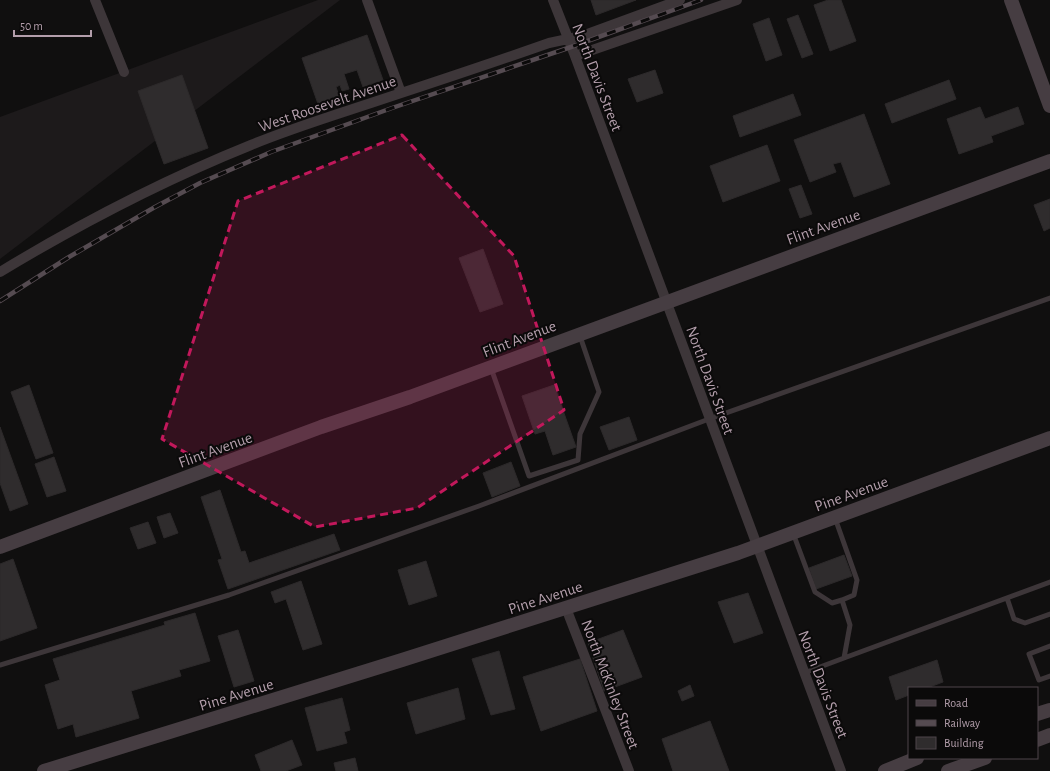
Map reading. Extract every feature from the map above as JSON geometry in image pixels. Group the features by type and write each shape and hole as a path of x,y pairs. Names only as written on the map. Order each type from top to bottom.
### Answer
{"main road":[{"path":"1011,0 1050,106"},
{"name":"Flint Avenue","path":"0,547 321,427 410,397 1050,161"},
{"name":"Pine Avenue","path":"44,771 566,608 756,546 1050,438"},
{"path":"1038,714 1050,710"},
{"path":"1038,740 1050,735"},
{"path":"885,771 915,759"},
{"path":"948,771 982,759"}],"street":[{"path":"95,0 124,72"},
{"path":"367,0 401,93"},
{"name":"North Davis Street","path":"553,0 841,771"},
{"name":"West Roosevelt Avenue","path":"0,272 49,242 109,210 207,163 274,136 549,43 582,36 680,0"},
{"path":"575,56 737,0"},
{"name":"North McKinley Street","path":"566,608 629,771"}],"lane":[{"path":"0,665 229,595 479,506 709,419 1050,298"},
{"path":"490,367 529,476 578,460 580,434 599,392 579,334"},
{"path":"793,532 815,592 832,604 854,595 858,580 835,517"},
{"path":"804,673 1050,582"},
{"path":"1007,598 1014,619 1025,623 1050,614"},
{"path":"842,600 850,625 844,658"},
{"path":"1050,646 1029,654 1039,680 1050,676"}],"highlighted area":[{"path":"402,135 514,256 564,410 417,508 315,527 162,439 238,201"}],"shaded area":[{"path":"318,0 340,0 0,259 0,117"}],"building":[{"path":"591,0 636,0 596,15"},
{"path":"828,0 841,0 856,41 830,51 814,5"},
{"path":"798,15 813,54 802,58 787,19"},
{"path":"769,18 782,55 766,61 753,24"},
{"path":"367,35 383,80 363,87 357,70 344,74 349,89 342,91 340,85 336,87 339,96 318,104 302,58"},
{"path":"655,70 663,93 637,102 628,79"},
{"path":"182,75 208,148 164,164 138,91"},
{"path":"949,80 956,99 892,123 885,104"},
{"path":"793,94 801,115 740,137 733,116"},
{"path":"980,107 985,119 1018,107 1024,124 991,136 993,142 959,154 947,119"},
{"path":"864,114 890,184 854,197 841,162 833,164 836,172 810,182 794,140"},
{"path":"767,145 780,181 723,202 710,166"},
{"path":"801,185 812,214 800,218 789,189"},
{"path":"1050,199 1050,228 1044,231 1034,205"},
{"path":"483,249 503,304 480,312 459,258"},
{"path":"29,385 53,453 36,459 11,392"},
{"path":"554,385 576,447 553,455 545,431 535,434 522,396"},
{"path":"629,417 637,440 609,450 600,427"},
{"path":"0,427 28,504 10,511 0,483"},
{"path":"54,457 66,491 47,497 35,464"},
{"path":"511,462 520,486 492,497 483,473"},
{"path":"220,490 241,552 245,551 249,563 334,534 340,550 228,589 218,560 222,559 201,497"},
{"path":"170,513 178,533 164,538 157,517"},
{"path":"148,522 156,543 138,549 130,528"},
{"path":"844,555 852,576 816,589 809,568"},
{"path":"13,559 37,628 0,641 0,564"},
{"path":"426,561 437,596 409,605 398,570"},
{"path":"301,581 322,644 303,650 286,599 275,603 271,592"},
{"path":"748,593 763,633 734,643 718,602"},
{"path":"195,613 210,661 179,670 181,676 131,691 139,718 76,737 73,724 58,729 45,685 60,680 53,659 165,625 164,622"},
{"path":"238,630 254,681 234,687 218,636"},
{"path":"623,630 642,677 604,691 588,643"},
{"path":"499,651 515,709 491,715 472,659"},
{"path":"580,659 597,711 541,731 523,677"},
{"path":"937,660 943,682 930,687 908,687 908,695 896,700 889,677"},
{"path":"690,685 694,696 682,701 678,691"},
{"path":"458,688 465,719 416,734 407,703"},
{"path":"342,698 350,730 344,732 347,743 317,751 305,708"},
{"path":"710,721 729,771 673,771 662,739"},
{"path":"292,740 302,765 286,771 261,771 255,755"},
{"path":"355,758 358,771 336,771 334,763"}],"railway":[{"path":"0,301 69,257 155,207 200,183 271,152 701,0"}]}
